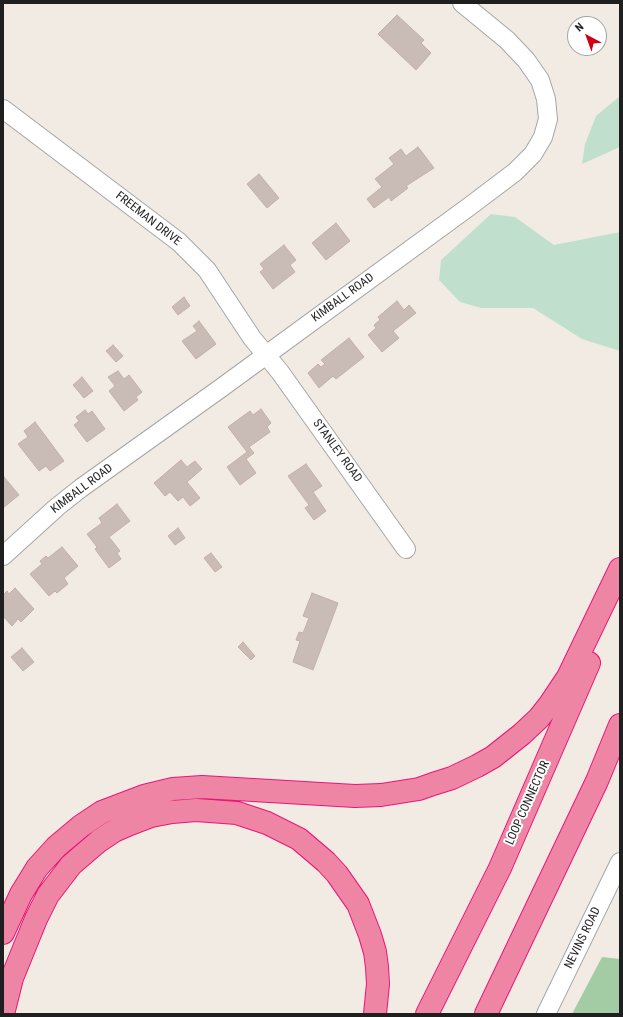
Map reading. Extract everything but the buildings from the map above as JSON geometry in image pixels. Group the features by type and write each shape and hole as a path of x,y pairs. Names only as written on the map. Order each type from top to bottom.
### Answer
{"highway":[{"path":"3,933 37,868 56,847 81,826 102,812 133,799 173,789 202,787 355,796 381,795 433,784 457,776 482,763 503,750 522,734 539,718 550,704 568,677 620,569"},
{"name":"LOOP CONNECTOR","path":"427,1014 500,868 579,688 620,588"},
{"path":"486,1014 597,781 620,725"},
{"path":"3,1014 12,978 36,919 48,895 71,865 99,841 114,831 151,816 196,810 237,813 267,823 299,839 317,853 330,866 358,904 370,935 375,952 378,984 375,1014"}],"street":[{"name":"KIMBALL ROAD","path":"3,556 57,507 82,488 427,238 515,172 533,154 543,137 548,119 546,99 540,80 526,60 507,40 462,3"},
{"name":"FREEMAN DRIVE","path":"3,109 179,242 207,270 252,338 266,355"},
{"name":"STANLEY ROAD","path":"266,355 362,486 406,550"},
{"name":"NEVINS ROAD","path":"546,1014 620,862"}],"green space":[{"path":"620,96 620,147 582,164 585,144 596,116"},
{"path":"491,214 515,217 554,245 620,232 620,351 582,339 533,308 481,308 460,302 439,280 441,260"},
{"path":"602,957 620,959 620,1014 572,1014"}]}
